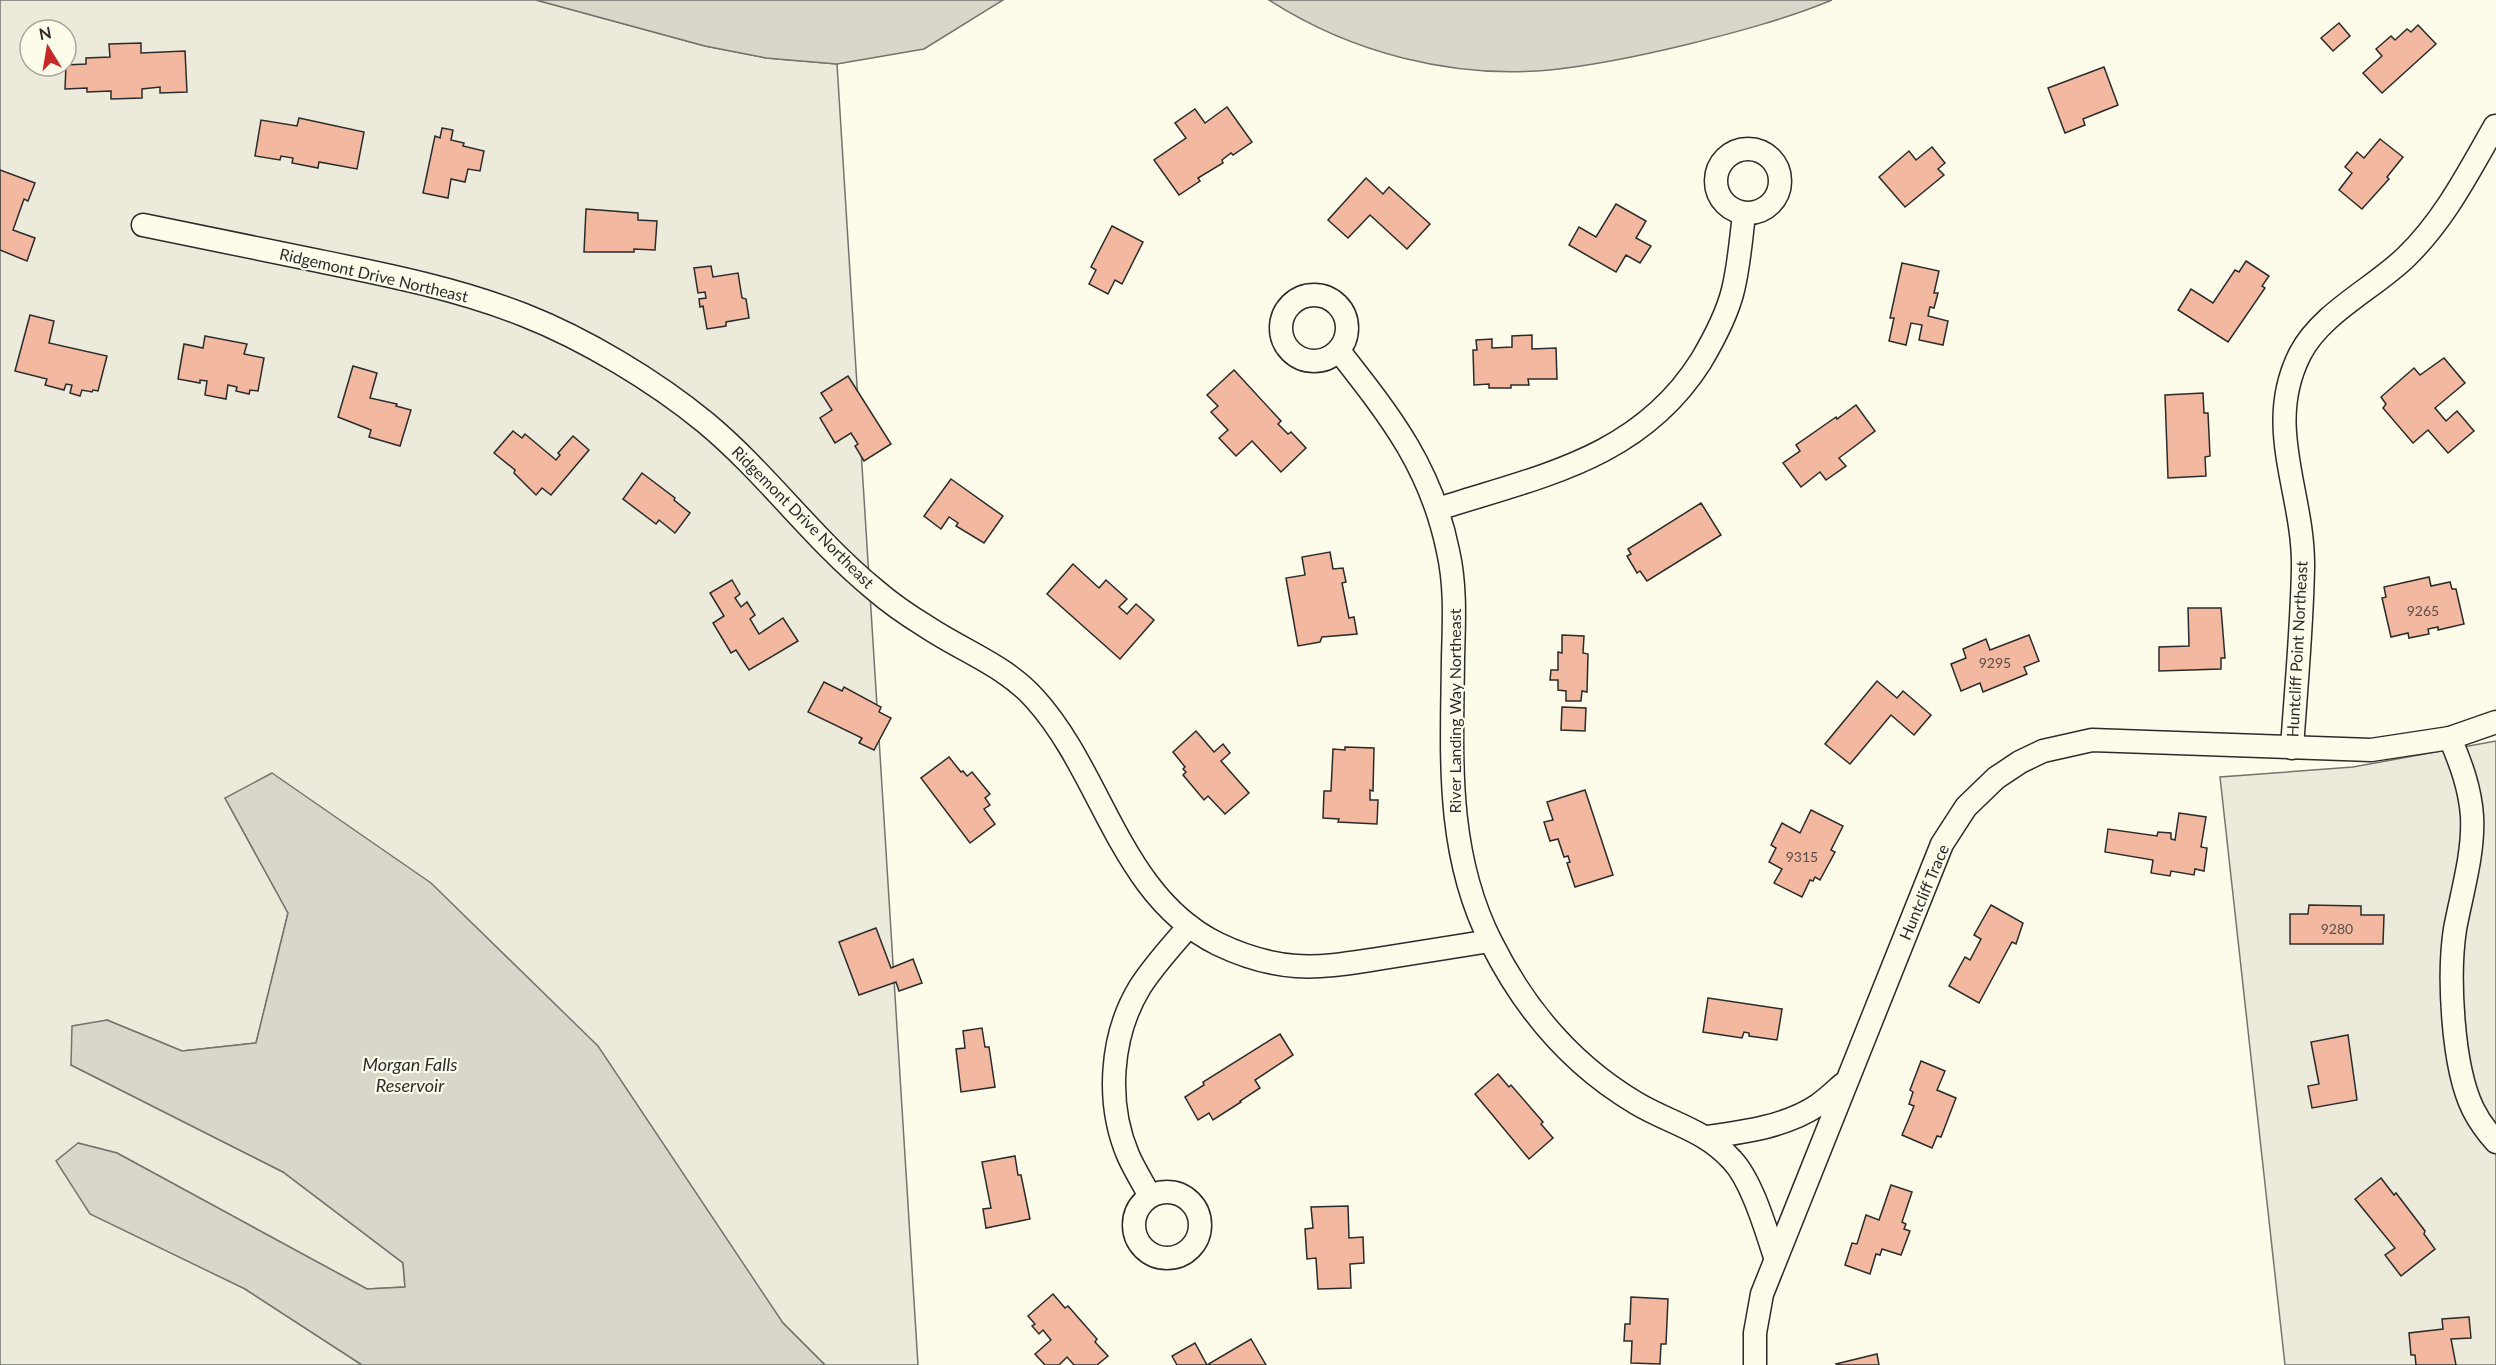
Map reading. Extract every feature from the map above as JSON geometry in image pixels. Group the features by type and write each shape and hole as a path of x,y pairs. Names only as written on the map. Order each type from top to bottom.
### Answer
{"street":[{"name":"Huntcliff Point Northeast","path":"2292,748 2303,566 2299,519 2283,431 2283,408 2289,381 2301,353 2316,332 2333,315 2398,265 2439,222 2495,126"},
{"path":"1438,509 1582,462 1622,441 1654,417 1688,380 1715,339 1733,292 1744,213"},
{"name":"Ridgemont Drive Northeast","path":"143,225 395,276 487,302 574,337 662,390 704,421 743,456 842,560 874,590 927,627 998,668 1033,696 1064,735 1122,844 1145,880 1165,904 1189,926 1214,942 1242,955 1299,967 1337,965 1490,941"},
{"name":"River Landing Way Northeast","path":"1339,351 1385,409 1410,448 1438,509 1449,553 1454,597 1452,779 1454,816 1468,882 1490,941 1528,1005 1552,1035 1576,1058 1636,1103 1708,1137 1734,1161 1761,1215 1775,1257"},
{"name":"Huntcliff Trace","path":"1755,1365 1755,1333 1762,1294 1775,1257 1942,844 1966,807 1995,778 2019,762 2043,751 2092,740 2371,750 2450,738 2496,722"},
{"path":"2450,738 2465,775 2472,817 2470,848 2455,932 2452,966 2455,1032 2463,1080 2472,1107 2496,1142"},
{"path":"1150,1196 1128,1155 1118,1123 1114,1087 1116,1052 1125,1018 1139,989 1156,964 1189,926"},
{"path":"1708,1137 1756,1130 1790,1118 1817,1106 1846,1082"}],"shaded area":[{"path":"0,0 536,0 705,46 766,58 837,64 918,1365 825,1365 225,798 288,913 256,1043 182,1051 107,1020 71,1065 283,1172 403,1263 405,1287 367,1289 117,1153 78,1143 245,1289 362,1365 0,1365"},
{"path":"2496,741 2496,1365 2285,1365 2220,777 2353,767"}],"water":[{"path":"536,0 1003,0 924,49 837,64 766,58 705,46"},
{"path":"1269,0 1832,0 1761,25 1655,52 1568,68 1513,72 1440,66 1368,48 1301,19"},
{"name":"Morgan Falls Reservoir","path":"272,773 431,883 598,1046 783,1323 825,1365 362,1365 245,1289 90,1214 56,1161 78,1143 117,1153 367,1289 405,1287 403,1263 283,1172 71,1065 72,1026 107,1020 182,1051 256,1043 288,913 225,798"}],"building":[{"path":"2339,23 2350,36 2333,51 2321,38"},
{"path":"2418,25 2436,44 2382,93 2363,73 2382,56 2376,49 2391,36 2395,40 2407,29 2411,32"},
{"path":"141,43 141,53 185,51 187,92 160,93 160,87 142,89 142,98 111,99 111,91 87,92 87,88 65,89 65,78 78,78 78,64 86,64 86,58 110,57 109,44"},
{"path":"2104,67 2118,105 2083,119 2085,125 2065,133 2048,88"},
{"path":"1227,107 1252,142 1233,155 1231,153 1222,160 1223,163 1198,178 1200,181 1179,195 1154,160 1186,138 1175,123 1195,109 1205,123"},
{"path":"299,118 364,132 357,169 319,162 318,168 292,163 293,158 281,156 280,160 255,156 261,120 297,126"},
{"path":"442,128 453,130 451,140 464,143 463,146 484,151 480,171 468,169 465,182 451,179 448,198 423,193 435,136 440,138"},
{"path":"2380,139 2403,157 2387,177 2389,179 2362,209 2339,190 2352,173 2345,167 2357,152 2364,158"},
{"path":"1932,147 1945,163 1938,169 1944,175 1905,207 1879,177 1909,151 1916,160"},
{"path":"0,170 35,183 28,201 24,199 13,230 35,238 27,261 0,250"},
{"path":"1366,178 1383,194 1389,187 1430,224 1407,249 1370,215 1348,238 1328,220"},
{"path":"1616,204 1646,221 1636,238 1651,246 1640,263 1626,255 1616,272 1569,245 1579,227 1596,237"},
{"path":"586,209 638,213 638,220 657,221 655,250 584,252"},
{"path":"1112,226 1143,242 1122,284 1115,280 1108,294 1089,284 1096,270 1091,267"},
{"path":"2246,261 2269,276 2262,286 2265,288 2228,342 2178,310 2191,289 2213,303 2235,270 2239,272"},
{"path":"1902,263 1939,271 1934,293 1938,293 1934,308 1930,307 1928,316 1948,321 1943,345 1919,340 1922,325 1911,323 1906,345 1889,341 1894,318 1890,318"},
{"path":"711,266 713,277 738,273 742,298 746,299 749,318 726,322 726,326 707,329 703,306 700,307 699,299 706,298 705,292 698,293 694,268"},
{"path":"30,315 54,321 49,343 107,356 98,391 82,390 80,396 70,393 72,385 66,384 64,390 45,385 47,379 15,371"},
{"path":"1532,335 1532,349 1556,348 1557,379 1528,379 1529,385 1511,385 1511,388 1489,388 1489,384 1474,385 1473,350 1477,350 1476,340 1492,339 1492,348 1512,347 1512,336"},
{"path":"205,336 247,344 244,354 264,358 258,391 250,390 249,394 236,391 237,387 228,385 226,399 205,395 207,381 200,380 200,383 178,379 184,344 203,348"},
{"path":"2444,358 2465,383 2435,408 2446,421 2457,411 2474,431 2448,453 2428,430 2413,443 2383,408 2386,404 2381,397 2414,368 2420,375"},
{"path":"353,366 377,373 370,398 397,404 396,406 411,410 400,446 369,437 371,430 338,417"},
{"path":"1234,370 1281,421 1278,424 1288,434 1291,432 1306,448 1281,472 1252,441 1236,456 1219,438 1228,430 1211,412 1218,406 1207,395"},
{"path":"848,376 891,444 864,461 855,446 858,444 851,433 835,443 820,418 832,410 821,393"},
{"path":"2203,393 2204,413 2208,413 2210,456 2205,457 2206,476 2168,478 2165,395"},
{"path":"1856,405 1875,431 1839,458 1846,466 1826,480 1820,472 1801,487 1783,463 1800,451 1796,445"},
{"path":"513,431 522,438 525,434 556,460 560,455 558,453 573,436 589,450 551,495 542,488 536,495 514,473 515,470 494,453"},
{"path":"642,473 675,498 674,500 690,513 675,533 659,520 656,524 623,499"},
{"path":"951,479 1003,516 984,543 956,526 958,523 949,517 941,529 924,516"},
{"path":"1701,503 1721,535 1647,581 1640,571 1637,573 1627,556 1631,554 1628,549"},
{"path":"1330,552 1333,569 1343,568 1346,582 1342,583 1349,618 1354,617 1357,634 1322,637 1320,642 1298,646 1286,578 1305,575 1302,557"},
{"path":"1073,564 1099,588 1106,580 1127,599 1119,607 1127,614 1136,604 1154,620 1120,659 1047,594"},
{"path":"2429,577 2431,586 2450,582 2452,589 2456,589 2464,624 2438,630 2438,627 2428,629 2429,634 2409,638 2408,633 2391,637 2382,598 2386,597 2384,587"},
{"path":"732,580 740,594 735,598 741,607 747,602 755,615 750,619 759,634 783,618 798,641 749,670 736,650 731,653 713,623 724,616 710,593"},
{"path":"2188,608 2221,608 2225,658 2221,658 2221,669 2159,671 2159,647 2189,646"},
{"path":"1562,635 1584,636 1583,653 1588,654 1587,692 1582,691 1581,701 1566,701 1566,691 1558,690 1558,680 1550,680 1551,670 1558,670 1558,652 1562,653"},
{"path":"2029,635 2039,661 2024,667 2027,674 1983,692 1980,683 1961,691 1951,664 1966,658 1963,649 1986,639 1990,650"},
{"path":"1877,681 1897,698 1903,691 1931,715 1914,735 1891,715 1850,764 1825,744"},
{"path":"824,682 842,691 844,687 881,707 879,712 891,718 874,750 859,743 862,738 808,712"},
{"path":"1562,707 1586,708 1585,731 1561,730"},
{"path":"1196,731 1214,752 1223,744 1230,753 1221,761 1249,793 1225,814 1208,796 1204,800 1183,775 1186,772 1183,769 1185,767 1173,752"},
{"path":"1345,747 1374,748 1373,791 1370,790 1370,800 1378,800 1377,824 1338,822 1339,819 1323,818 1324,791 1331,791 1333,749 1345,750"},
{"path":"949,757 967,776 972,772 990,794 985,798 990,805 984,809 995,824 970,843 921,778"},
{"path":"1585,790 1613,875 1575,887 1567,863 1570,862 1568,856 1564,857 1558,839 1550,841 1544,822 1553,820 1547,802"},
{"path":"1811,810 1843,826 1831,850 1835,852 1820,880 1815,877 1813,881 1810,880 1802,897 1774,883 1782,869 1769,862 1776,848 1771,845 1782,823 1800,833"},
{"path":"2179,813 2206,817 2201,847 2207,848 2204,871 2195,869 2194,875 2171,871 2170,876 2151,873 2153,860 2105,852 2108,829 2157,836 2158,832 2171,833 2171,839 2175,840"},
{"path":"1991,905 2023,923 2016,944 2012,942 1979,1003 1949,986 1965,957 1970,960 1981,939 1974,935"},
{"path":"2309,905 2361,906 2361,915 2384,915 2383,944 2290,944 2290,914 2308,914"},
{"path":"876,928 891,968 913,959 922,983 899,991 896,982 859,995 839,942"},
{"path":"1708,998 1782,1009 1777,1040 1749,1036 1749,1033 1744,1032 1742,1038 1703,1032"},
{"path":"982,1028 985,1047 989,1047 995,1087 961,1092 956,1049 965,1048 963,1031"},
{"path":"1280,1034 1293,1055 1255,1080 1260,1088 1241,1102 1213,1120 1209,1113 1198,1120 1185,1097 1204,1085 1203,1082"},
{"path":"2348,1035 2357,1100 2312,1108 2308,1086 2319,1084 2311,1042"},
{"path":"1921,1061 1945,1071 1937,1090 1956,1098 1941,1137 1937,1136 1932,1148 1902,1135 1914,1106 1909,1104 1913,1092 1910,1090"},
{"path":"1498,1074 1509,1087 1511,1085 1543,1122 1541,1124 1553,1138 1529,1159 1475,1094"},
{"path":"1015,1156 1030,1219 986,1228 983,1209 991,1208 982,1162"},
{"path":"2381,1178 2394,1195 2396,1193 2425,1231 2424,1234 2435,1249 2401,1276 2385,1255 2395,1248 2355,1199"},
{"path":"1891,1185 1912,1192 1902,1222 1906,1224 1904,1229 1910,1231 1901,1255 1882,1249 1880,1255 1876,1254 1870,1274 1845,1265 1852,1243 1857,1244 1866,1215 1879,1220"},
{"path":"1348,1206 1349,1238 1363,1237 1364,1263 1350,1264 1351,1288 1318,1289 1316,1258 1307,1259 1305,1229 1313,1228 1311,1207"},
{"path":"1053,1294 1065,1308 1068,1306 1097,1339 1095,1342 1108,1356 1097,1365 1074,1365 1067,1357 1059,1365 1045,1365 1035,1354 1051,1340 1043,1330 1039,1334 1032,1326 1035,1324 1028,1316"},
{"path":"1631,1297 1668,1299 1666,1344 1661,1344 1660,1364 1631,1363 1632,1341 1624,1341 1625,1324 1630,1324"},
{"path":"2469,1317 2471,1338 2451,1339 2456,1365 2416,1365 2415,1355 2411,1355 2409,1333 2443,1329 2442,1319"},
{"path":"1251,1339 1266,1365 1207,1365"},
{"path":"1195,1343 1207,1365 1177,1365 1172,1356"},
{"path":"1877,1354 1879,1365 1836,1364"}]}
